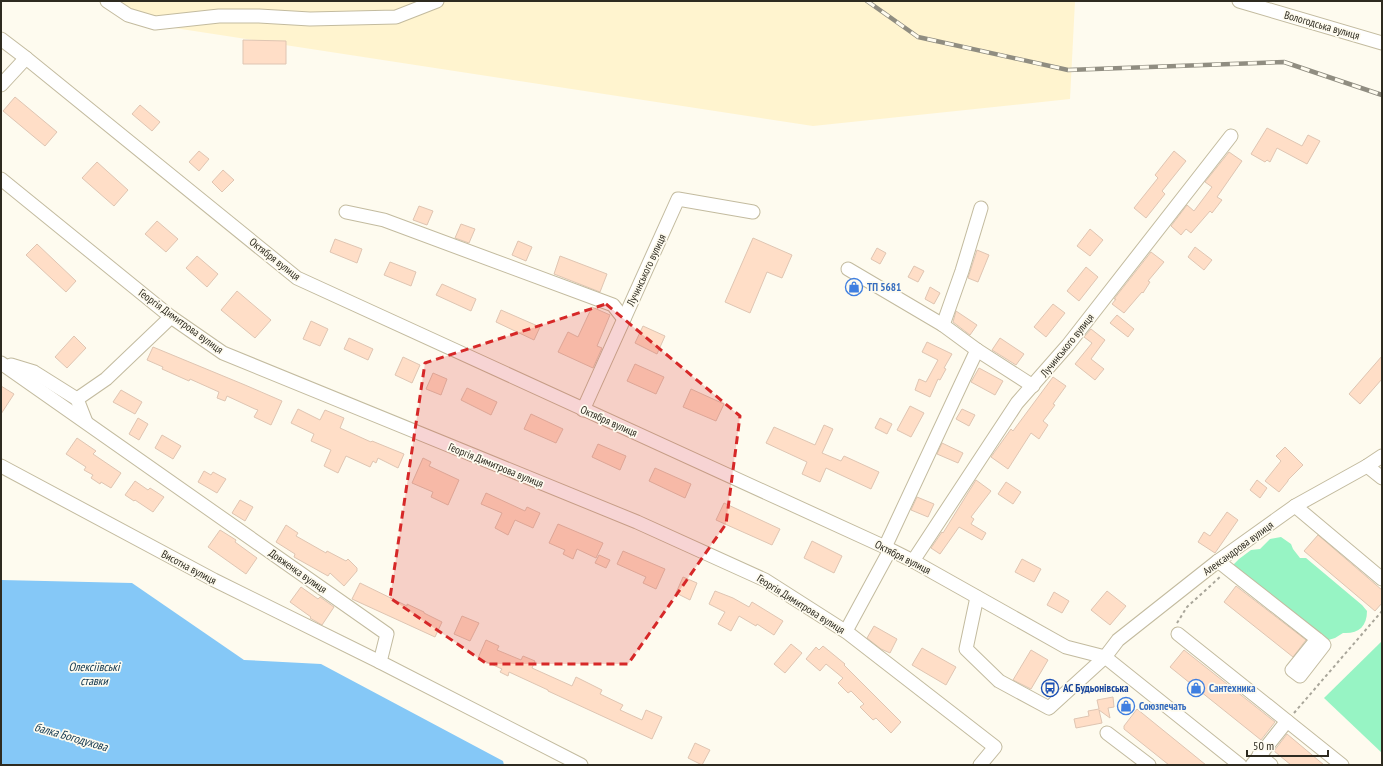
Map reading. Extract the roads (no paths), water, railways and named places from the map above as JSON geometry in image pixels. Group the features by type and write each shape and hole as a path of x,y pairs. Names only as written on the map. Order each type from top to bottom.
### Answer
{"street":[{"path":"107,1 128,15 155,23 219,16 260,16 310,19 396,17 437,1"},
{"name":"Вологодська вулиця","path":"1239,1 1382,43"},
{"name":"Октября вулиця","path":"1,39 297,278 888,549 1066,647 1105,657 1240,765"},
{"path":"1,85 26,58"},
{"name":"Лучинського вулиця","path":"913,562 1017,403 1068,344 1231,136"},
{"name":"Георгія Димитрова вулиця","path":"1,180 171,317 223,353 637,522 765,580 846,631 995,748 980,765"},
{"name":"Лучинського вулиця","path":"584,410 678,199 753,212"},
{"path":"943,325 962,271 981,208"},
{"path":"346,212 384,220 613,305 624,319"},
{"path":"848,268 943,325 977,350 1033,386"},
{"path":"77,398 106,379 171,317"},
{"path":"846,631 888,549 977,350"},
{"path":"1,362 34,372 77,398 86,422"},
{"name":"Довженка вулиця","path":"1,362 387,634 380,662"},
{"name":"Александрова вулиця","path":"977,597 966,649 999,681 1049,708 1105,657 1118,640 1223,565 1295,506 1382,456"},
{"name":"Висотна вулиця","path":"1,466 214,580 380,662"},
{"path":"1367,466 1382,478"},
{"path":"1295,506 1382,578"},
{"path":"1223,565 1317,639"},
{"path":"1178,634 1342,765"},
{"path":"380,662 581,765"},
{"path":"1271,765 1255,760 1287,721"},
{"path":"1107,733 1149,765"}],"water":[{"name":"Олексіївські ставки","path":"1,580 132,583 244,660 321,664 503,761 504,765 1,765"}],"railway":[{"path":"867,1 918,37 1068,70 1284,62 1382,95"}],"place":[{"name":"ТП 5681","path":"854,287"},
{"name":"АС Будьонівська","path":"1050,688"},
{"name":"Сантехника","path":"1196,688"},
{"name":"Союзпечать","path":"1126,706"}],"water label":[{"name":"балка Богодухова","path":"71,737"}]}
